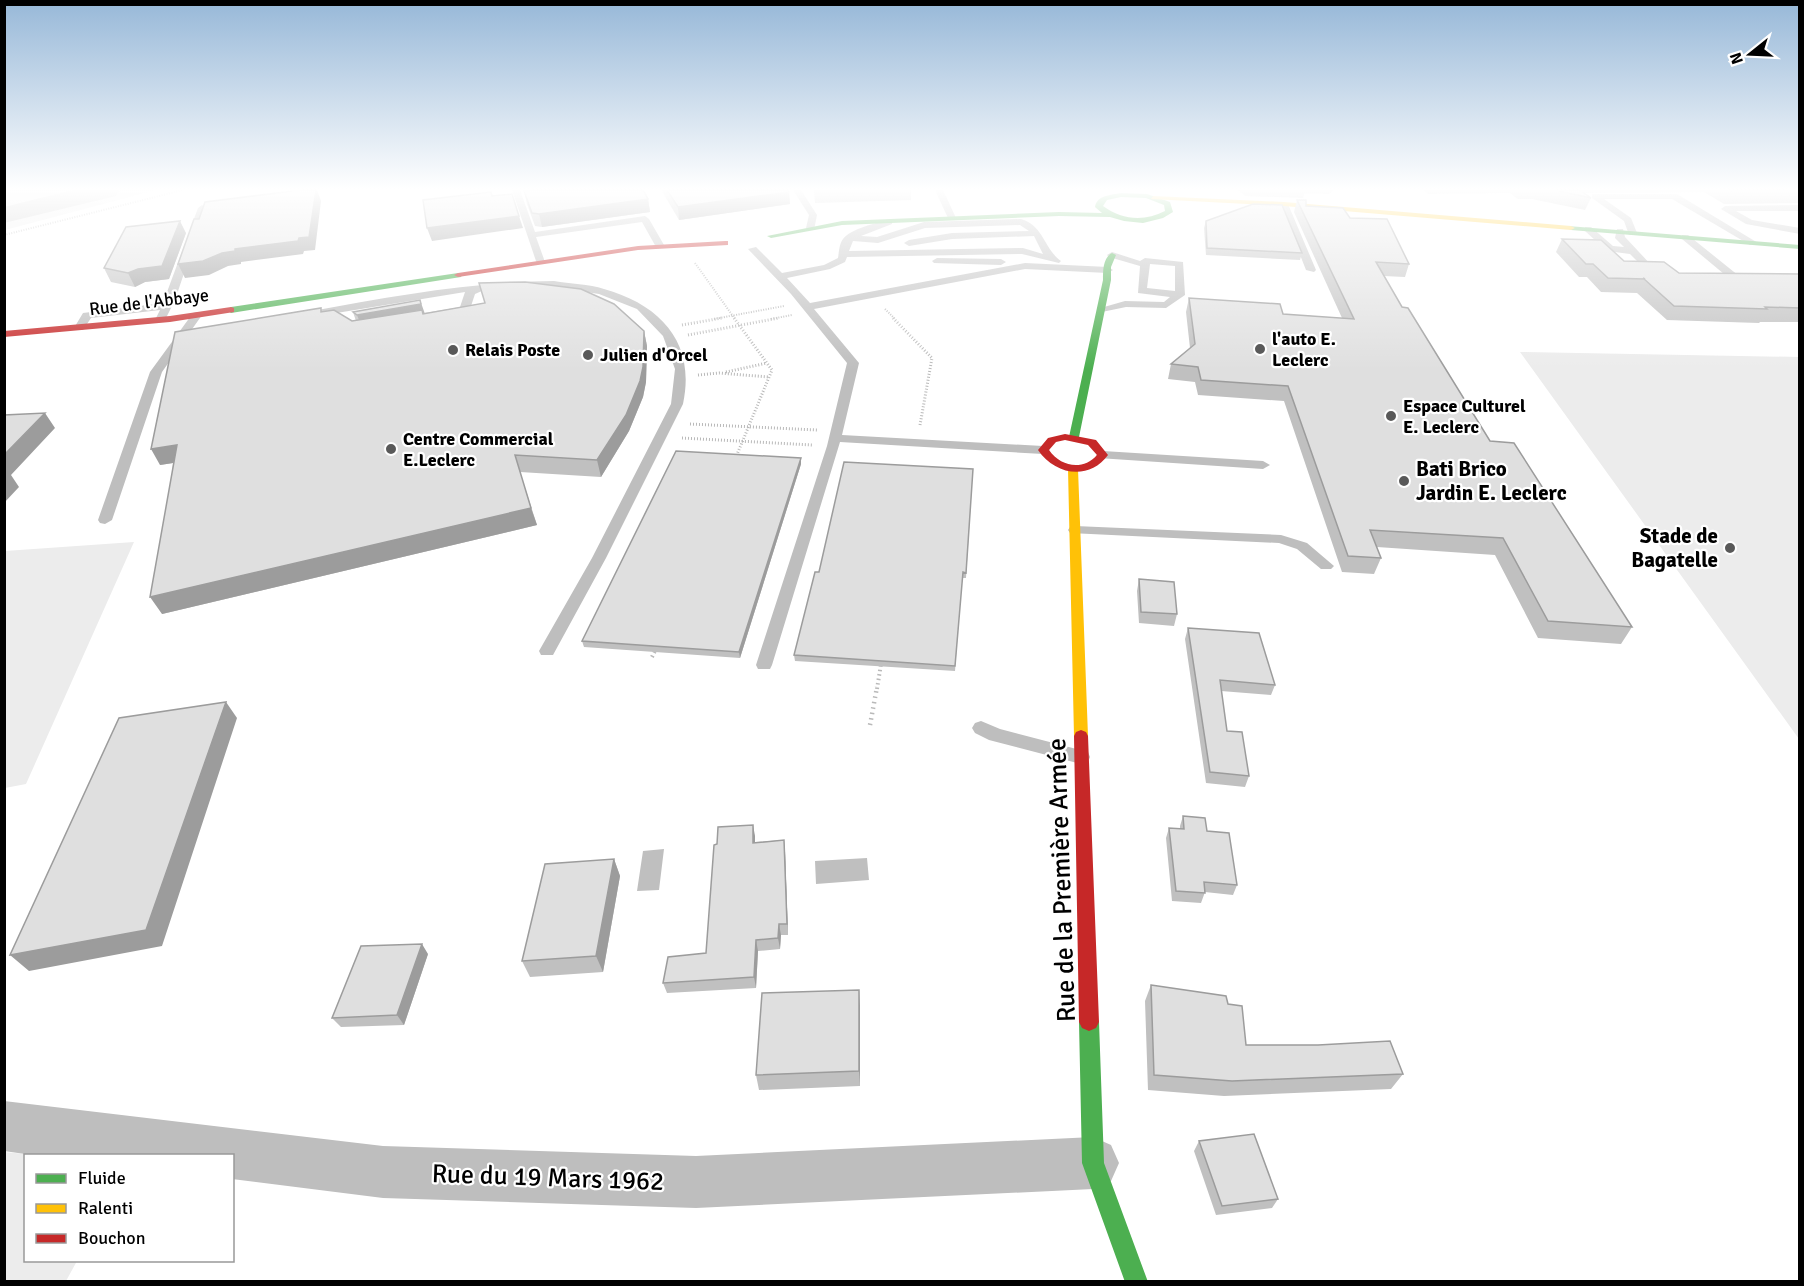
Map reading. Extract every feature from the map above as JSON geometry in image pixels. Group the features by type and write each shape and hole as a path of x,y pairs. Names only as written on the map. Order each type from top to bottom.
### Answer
{"main road":[{"name":"Rue de l'Abbaye","path":"4,334 197,315 224,315 623,250"},
{"path":"1074,437 1112,250"},
{"path":"1074,437 1097,445 1102,455 1101,460 1090,467 1073,469 1048,460 1043,450 1050,441 1074,437"},
{"name":"Rue de la Première Armée","path":"1073,469 1093,1163 1137,1281"}],"street":[{"name":"Rue du 19 Mars 1962","path":"4,1126 395,1172 696,1182 1093,1163"}],"lane":[{"path":"160,320 187,250"},
{"path":"536,250 540,262"},
{"path":"754,250 780,276 853,363 835,438 764,665"},
{"path":"780,276 826,267 844,250"},
{"path":"853,250 968,263 1049,257 1067,267"},
{"path":"1045,250 1049,257"},
{"path":"1127,250 1145,265"},
{"path":"1303,250 1311,270"},
{"path":"1621,250 1632,251 1650,269 1671,274"},
{"path":"1701,250 1740,282 1719,280"},
{"path":"1145,261 1180,264 1180,295 1142,291 1145,261"},
{"path":"807,307 1025,266 1067,267 1107,275"},
{"path":"298,316 335,314 487,285 549,284 593,290 616,297 633,303 656,317 678,350 682,377 676,404 669,423 599,558 547,651"},
{"path":"441,317 464,313 470,292 487,285"},
{"path":"1101,311 1125,304 1166,305 1180,295"},
{"path":"79,328 87,315 167,306"},
{"path":"105,520 156,372 197,315"},
{"path":"835,438 1043,450"},
{"path":"1102,455 1263,465"},
{"path":"1076,530 1281,539 1302,546 1326,566"},
{"path":"981,728 995,735 1081,757"}],"path":[{"path":"691,257 772,370 732,467"},
{"path":"881,304 932,358 918,443"},
{"path":"682,377 719,373 767,363"},
{"path":"719,373 769,377"},
{"path":"652,657 657,647"},
{"path":"870,725 883,654"}],"shaded area":[{"name":"Stade de Bagatelle","path":"1520,352 1799,357 1799,739"},
{"path":"134,542 26,784 5,788 5,551"},
{"path":"664,849 659,890 637,891 643,851"},
{"path":"867,858 869,880 816,884 815,861"},
{"path":"4,1152 25,1154 24,1262 76,1262 66,1281 5,1281"}],"building":[{"path":"114,250 168,250 162,266 138,269 128,273 104,268"},
{"path":"183,250 235,250 203,261 178,264"},
{"path":"1245,250 1301,250 1302,253"},
{"path":"1321,250 1402,250 1409,264 1376,262 1402,307 1408,308 1490,441 1514,443 1632,627 1548,621 1503,538 1370,530 1381,558 1348,556 1288,386 1201,380 1198,367 1171,364 1195,344 1189,298 1280,304 1283,314 1354,319"},
{"path":"1573,250 1612,250 1624,261 1664,262 1679,273 1800,274 1800,308 1674,306 1644,279 1608,278 1593,264 1586,264"},
{"name":"Centre Commercial E.Leclerc","path":"525,282 581,289 614,304 644,331 643,367 640,381 626,415 597,460 515,455 531,508 150,597 177,445 151,449 175,332 321,308 321,312 334,310 352,321 422,310 423,314 485,303 479,283"},
{"path":"420,300 421,304 357,315 353,312"},
{"path":"45,413 4,455 4,415"},
{"path":"676,451 801,458 739,652 582,641"},
{"path":"844,462 973,469 966,573 963,572 955,666 794,655 815,572 819,572"},
{"path":"1139,579 1174,582 1177,614 1141,612"},
{"path":"1188,628 1259,633 1275,685 1220,680 1227,731 1242,732 1249,776 1210,772"},
{"path":"226,702 146,930 10,955 119,718"},
{"path":"1183,816 1205,818 1207,831 1229,833 1237,885 1204,882 1205,893 1176,891 1169,828 1184,829"},
{"path":"753,825 753,843 784,840 787,924 779,924 778,938 756,940 754,977 663,983 668,957 706,953 714,845 717,844 718,827"},
{"path":"614,859 596,956 522,961 545,864"},
{"path":"422,944 397,1015 332,1018 361,946"},
{"path":"1151,985 1226,996 1228,1004 1242,1006 1246,1045 1318,1045 1390,1041 1403,1074 1232,1081 1154,1075"},
{"path":"859,990 859,1071 756,1075 762,993"},
{"path":"1254,1134 1278,1199 1222,1206 1199,1141"}],"traffic: fast":[{"path":"1074,437 1107,280 1107,267 1112,255"},
{"path":"231,310 458,275"},
{"path":"1089,1022 1093,1163 1137,1282"}],"traffic: slow":[{"path":"1073,469 1081,736"}],"traffic: jam":[{"path":"458,275 625,250"},
{"path":"4,334 170,319 231,310"},
{"path":"1065,437 1092,442 1103,455 1089,467 1081,469 1063,467 1055,463 1043,450 1052,440 1065,437"},
{"path":"1081,736 1089,1022"}],"place":[{"name":"l'auto E. Leclerc","path":"1260,349"},
{"name":"Relais Poste","path":"453,350"},
{"name":"Julien d'Orcel","path":"588,355"},
{"name":"Espace Culturel E. Leclerc","path":"1391,416"},
{"name":"Centre Commercial E.Leclerc","path":"391,449"},
{"name":"Bati Brico Jardin E. Leclerc","path":"1404,481"},
{"name":"Stade de Bagatelle","path":"1730,548"}]}
